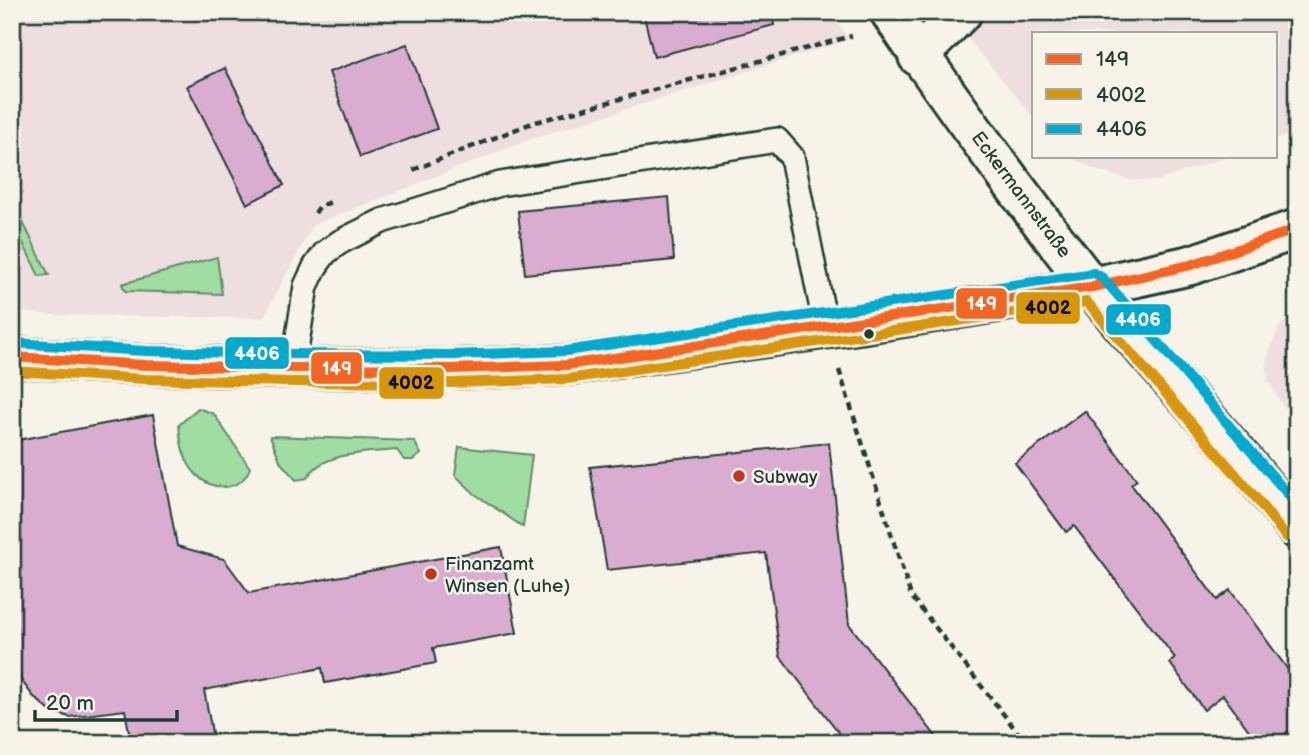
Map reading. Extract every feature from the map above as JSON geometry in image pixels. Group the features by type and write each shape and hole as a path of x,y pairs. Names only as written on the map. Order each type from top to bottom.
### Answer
{"main road":[{"path":"918,55 962,12"},
{"name":"Eckermannstraße","path":"893,18 1092,287 1267,489 1297,529"},
{"path":"12,357 132,365 293,368 452,369 568,365 826,329 1092,287 1191,265 1297,229"}],"lane":[{"path":"293,368 306,286 315,267 325,253 340,242 382,220 500,184 777,140 792,157 826,329"}],"path":[{"path":"407,172 532,123 893,18"},
{"path":"312,218 319,207 344,197"},
{"path":"826,329 911,596 1026,743"}],"shaded area":[{"path":"12,12 833,12 848,40 534,138 313,225 263,318 54,315 12,311"},
{"path":"946,12 1297,12 1297,132 1278,138 1278,32 1032,32 1032,116"},
{"path":"1072,158 1223,158 1157,181 1129,180 1093,169"},
{"path":"1297,311 1297,425 1268,380 1266,362 1278,328"}],"green space":[{"path":"12,200 49,275 39,276 12,220"},
{"path":"217,257 222,294 125,291 122,284"},
{"path":"198,408 214,414 250,468 239,482 232,486 209,484 191,468 185,457 179,425"},
{"path":"270,436 414,441 421,454 413,460 404,460 397,450 347,455 323,463 307,478 296,480 281,463"},
{"path":"459,447 532,455 523,527 475,494 455,475"}],"building":[{"path":"643,12 772,12 774,25 654,57"},
{"path":"407,44 437,129 360,157 329,72"},
{"path":"225,68 284,185 247,204 187,86"},
{"path":"669,197 674,260 525,274 518,211"},
{"path":"1085,411 1137,480 1131,484 1217,600 1230,590 1297,682 1297,725 1272,743 1258,743 1223,695 1204,710 1170,663 1175,658 1074,526 1066,532 1015,463"},
{"name":"Finanzamt Winsen (Luhe)","path":"153,415 177,546 224,559 249,593 501,547 517,633 433,648 436,663 325,683 322,668 204,690 214,743 131,743 125,710 69,717 49,710 33,696 21,680 12,640 12,441"},
{"path":"829,443 849,624 941,743 847,743 780,656 766,553 607,570 590,467"}],"transit line":[{"name":"149","path":"12,357 145,365 293,368 452,369 567,365 1092,287 1191,265 1297,229"},
{"name":"4406","path":"13,343 146,351 293,354 452,355 566,351 1094,273 1103,278 1297,505"},
{"name":"4002","path":"12,371 145,379 293,382 452,383 567,379 1087,302 1256,498 1286,537"}],"place":[{"name":"Subway","path":"739,476"},
{"name":"Finanzamt Winsen (Luhe)","path":"431,574"}]}
